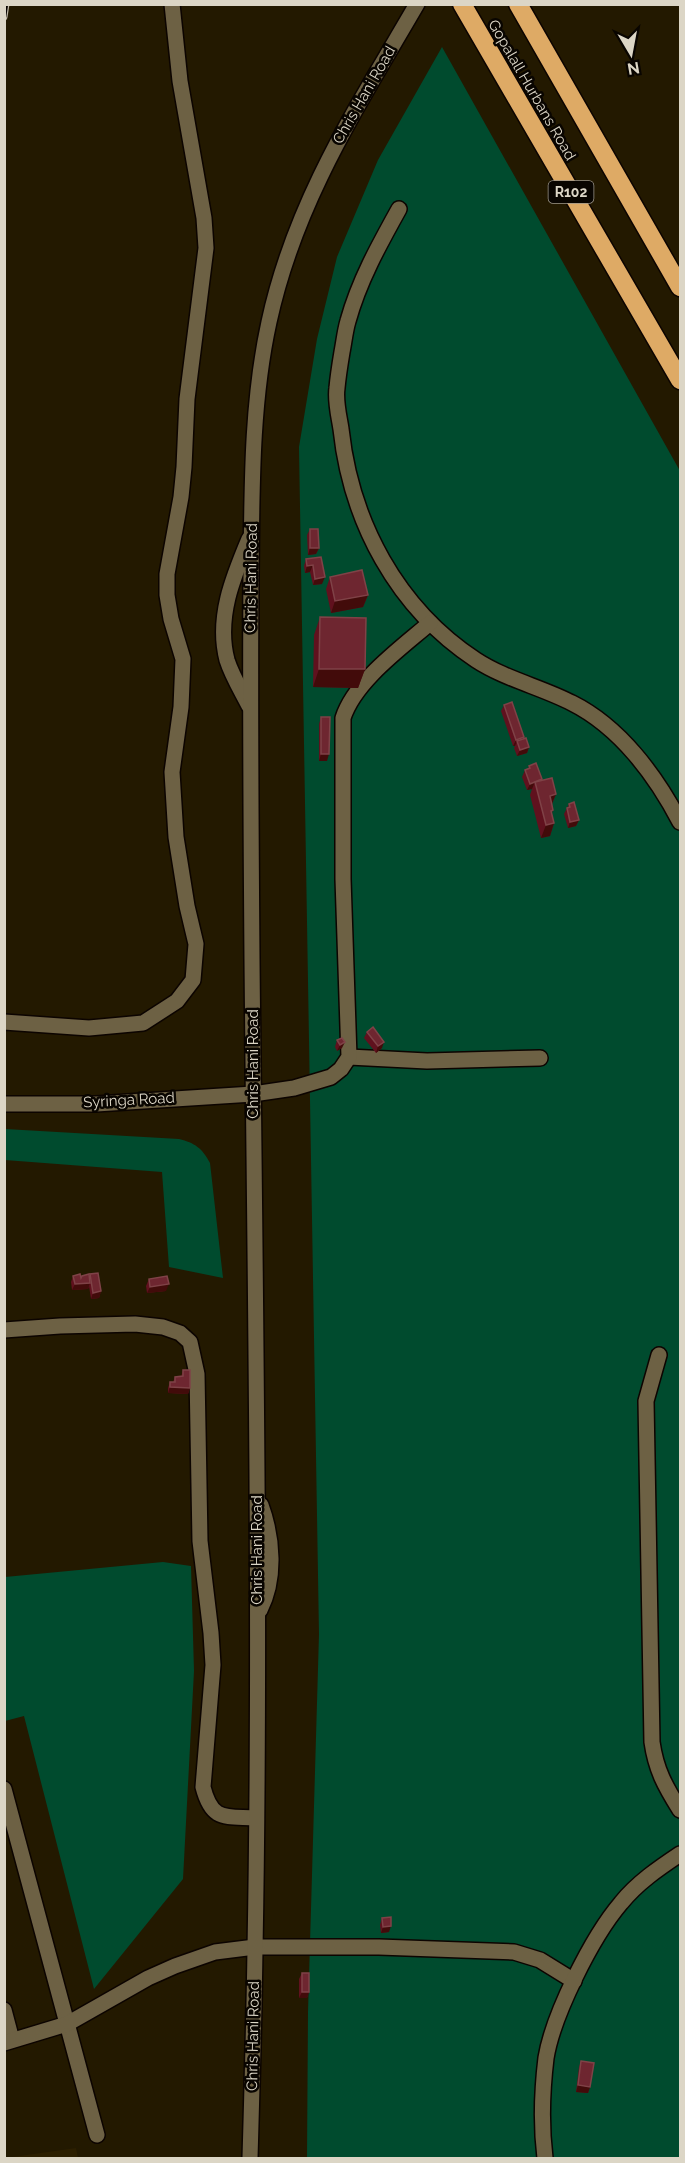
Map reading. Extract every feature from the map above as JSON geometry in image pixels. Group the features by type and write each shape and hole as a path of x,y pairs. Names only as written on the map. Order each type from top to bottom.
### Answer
{"highway":[{"name":"Gopalall Hurbans Road","path":"462,4 681,380"},
{"name":"Gopalall Hurbans Road","path":"518,4 681,287"}],"street":[{"path":"4,1022 89,1028 143,1023 177,1001 193,980 196,944 187,906 176,837 172,772 181,708 183,659 171,619 166,574 182,487 187,399 206,248 204,218 180,81 172,4"},
{"name":"Chris Hani Road","path":"250,2158 255,1947 257,1491 251,709 253,464 259,387 268,327 281,273 301,218 327,160 417,5"},
{"path":"399,209 370,261 347,321 336,390 342,444 354,498 373,544 409,599 440,634 478,662 572,703 603,723 633,753 669,800 681,822"},
{"path":"251,709 228,661 224,625 229,588 252,532"},
{"path":"430,623 383,662 348,702 343,717 343,879 349,1057 427,1061 540,1058"},
{"name":"Syringa Road","path":"4,1104 96,1104 253,1094 302,1086 331,1077 341,1069 349,1057"},
{"path":"4,1330 135,1324 164,1327 180,1333 190,1342 197,1374 200,1540 212,1633 213,1665 203,1787 207,1802 218,1814 256,1818"},
{"path":"659,1355 645,1401 651,1742 663,1784 681,1810"},
{"path":"4,1789 97,2135"},
{"path":"545,2158 542,2106 547,2056 561,2009 591,1946 621,1903 656,1869 681,1854"},
{"path":"4,2010 8,2034 67,2024 148,1978 175,1966 215,1952 255,1947 379,1947 514,1952 540,1960 574,1981"}],"shaded area":[{"path":"76,2148 78,2158 5,2158"}],"green space":[{"path":"442,47 680,471 680,2158 307,2158 308,2012 319,1634 299,447 317,339 337,257 378,160"},
{"path":"5,1129 179,1139 198,1147 210,1163 223,1278 169,1267 162,1172 5,1160"},
{"path":"163,1562 191,1566 194,1671 183,1879 94,1989 24,1716 5,1721 5,1577"}],"building":[{"path":"310,529 318,529 319,548 310,548"},
{"path":"321,557 325,577 315,579 313,565 307,566 306,559"},
{"path":"362,570 368,595 335,601 330,577"},
{"path":"320,617 366,618 365,669 319,669"},
{"path":"512,702 524,737 516,740 504,705"},
{"path":"321,717 330,717 329,754 321,754"},
{"path":"526,738 529,747 520,750 517,741"},
{"path":"536,763 542,779 530,784 525,770"},
{"path":"552,778 556,794 550,796 554,823 546,825 535,782"},
{"path":"574,802 579,820 570,822 567,808"},
{"path":"373,1027 384,1042 378,1046 367,1032"},
{"path":"342,1038 345,1042 340,1045 337,1040"},
{"path":"98,1273 101,1291 93,1293 90,1274"},
{"path":"80,1274 81,1278 89,1274 90,1283 75,1284 73,1276"},
{"path":"167,1276 169,1284 150,1287 149,1279"},
{"path":"183,1370 190,1370 190,1388 170,1387 170,1382 175,1382 175,1377 183,1376"},
{"path":"391,1917 391,1926 383,1927 382,1918"},
{"path":"302,1973 309,1973 309,1992 302,1992"},
{"path":"581,2061 594,2063 590,2087 578,2085"}],"railway":[{"path":"4,17 6,4"}]}
